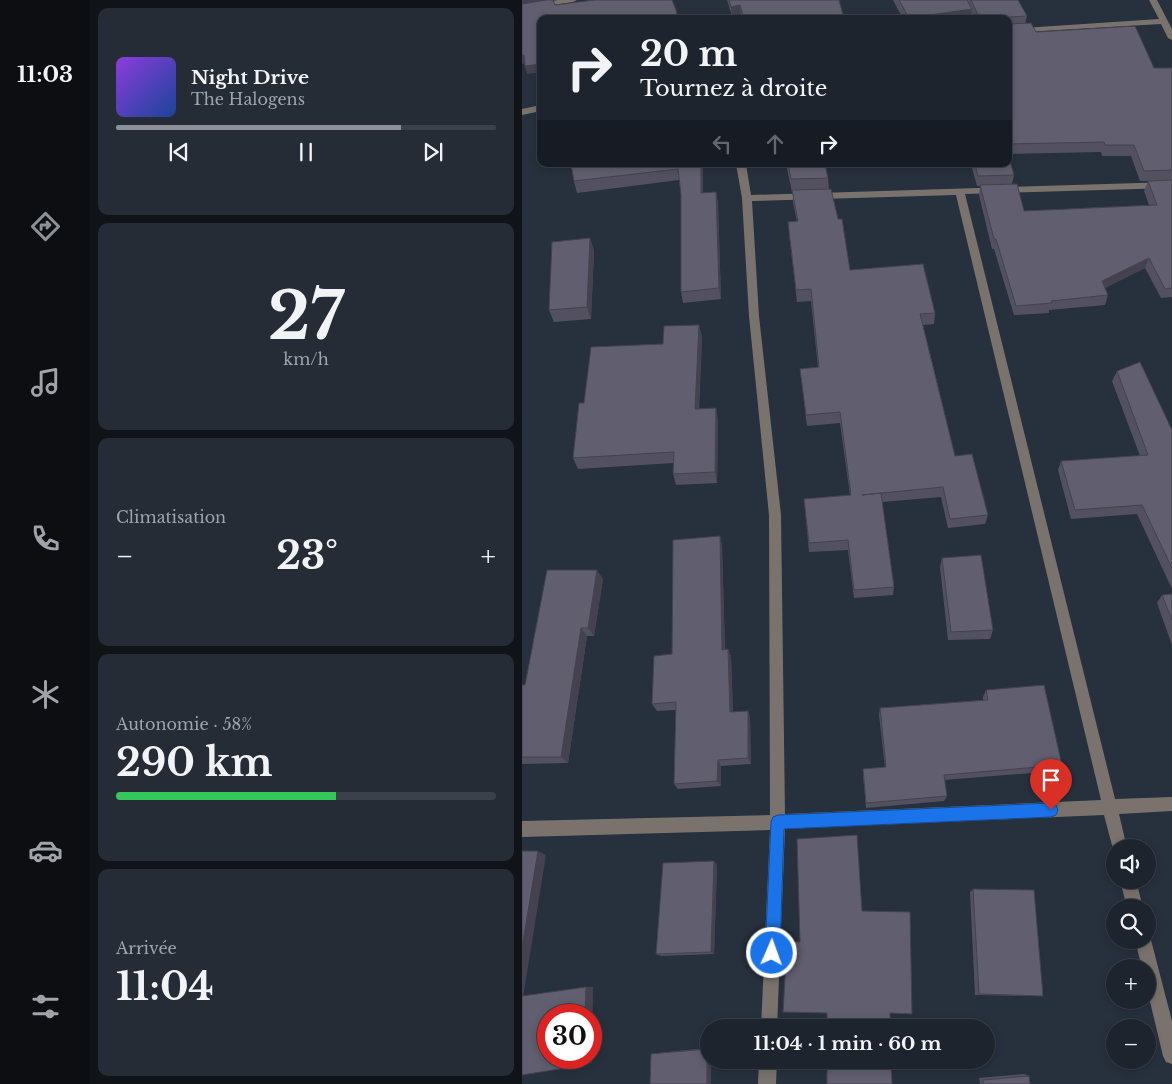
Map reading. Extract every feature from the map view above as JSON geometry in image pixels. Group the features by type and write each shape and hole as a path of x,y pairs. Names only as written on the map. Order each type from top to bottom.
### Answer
{"street":[{"path":"522,8 573,0"},
{"path":"1153,0 1172,38"},
{"path":"1012,31 1034,28 1164,21"},
{"path":"522,112 537,109"},
{"path":"742,167 747,198 754,316 774,515 778,822 769,1019"},
{"path":"747,198 960,193 1172,185"},
{"path":"960,193 1118,839"},
{"path":"522,829 778,822 1172,804"},
{"path":"1145,949 1172,1056"},
{"path":"767,1084 768,1069"}],"building":[{"path":"546,0 553,0 555,5 594,0 672,0 677,15 537,15 537,64 525,66 524,55 522,55 522,4"},
{"path":"729,0 839,0 843,15 743,15 740,5 731,7"},
{"path":"899,0 967,0 972,9 930,15 907,15"},
{"path":"971,0 1018,0 1027,16 1012,17 1012,15 978,15"},
{"path":"1031,23 1036,32 1135,26 1154,68 1172,68 1172,170 1144,171 1134,145 1105,145 1104,142 1012,144 1012,24"},
{"path":"572,167 701,167 701,193 716,192 719,288 681,292 681,194 678,169 574,181"},
{"path":"789,167 826,167 828,178 791,179"},
{"path":"976,167 1012,167 1014,175 978,176"},
{"path":"1172,180 1172,288 1165,289 1149,258 1102,281 1108,295 1016,306 996,239 994,239 980,185 1017,184 1024,211 1157,205 1148,181"},
{"path":"831,189 838,219 842,219 850,270 923,264 935,313 920,314 955,456 972,454 988,515 950,519 943,487 881,493 894,587 854,590 848,540 809,543 804,499 851,495 840,412 806,415 800,369 819,367 811,289 796,290 788,222 798,221 792,190"},
{"path":"590,238 587,307 549,310 552,242"},
{"path":"699,325 695,409 716,408 715,472 673,474 674,452 573,458 579,403 584,403 591,347 663,344 664,326"},
{"path":"1140,362 1172,430 1172,568 1142,505 1075,510 1061,461 1148,455 1117,371"},
{"path":"720,536 722,650 728,649 730,712 748,711 748,758 718,760 717,781 674,784 676,702 652,704 654,656 672,654 673,540"},
{"path":"981,555 993,630 951,632 942,558"},
{"path":"547,570 597,570 588,628 581,628 561,757 522,757 522,685 525,685"},
{"path":"1172,594 1172,620 1162,595"},
{"path":"1044,685 1062,765 944,775 947,796 866,803 863,769 886,767 880,708 988,700 986,690"},
{"path":"857,835 862,911 910,912 912,1014 890,1013 890,1019 827,1019 827,1013 783,1012 787,941 800,942 797,839"},
{"path":"522,851 538,851 522,948"},
{"path":"714,861 711,952 656,954 663,863"},
{"path":"973,889 1034,890 1043,996 979,994"},
{"path":"586,987 585,1004 537,1004 537,1069 560,1069 522,1075 522,996"},
{"path":"700,1050 700,1069 707,1069 707,1084 650,1084 651,1054"},
{"path":"827,1069 891,1069 892,1084 827,1084"},
{"path":"1029,1076 1030,1084 983,1084 983,1080"}],"route":[{"path":"772,953 778,822 1051,810"}]}
